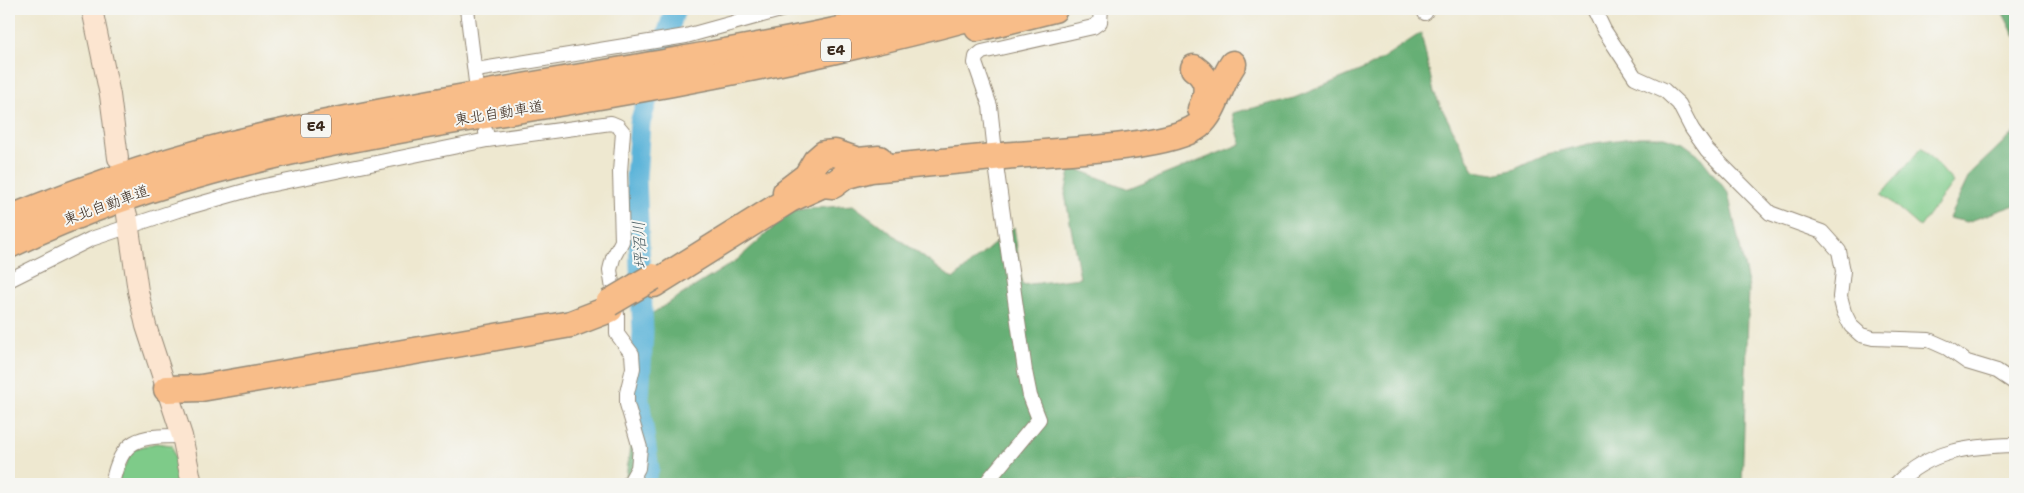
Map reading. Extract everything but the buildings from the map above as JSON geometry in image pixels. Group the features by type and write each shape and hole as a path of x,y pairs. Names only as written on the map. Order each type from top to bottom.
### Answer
{"highway":[{"path":"687,63 886,9"},
{"name":"東北自動車道","path":"9,245 48,226 99,206 228,166 631,80 687,63 927,9"},
{"name":"東北自動車道","path":"687,63 891,37 998,9"},
{"path":"687,63 757,77 944,37 1054,9"},
{"path":"167,389 208,376 568,318 609,306 790,199 823,184 828,186 838,184 846,176 870,169 1135,144 1181,134 1197,127 1208,116 1223,78 1233,64"},
{"path":"653,280 787,191 807,176 816,161 824,154 835,154 858,161 1153,136 1185,124 1199,112 1207,93 1206,81 1203,74 1194,68"},
{"name":"東北自動車道","path":"9,219 88,187 138,171 269,135 364,116 631,80"}],"street":[{"path":"92,9 110,95 118,158"},
{"path":"467,9 476,76 640,44 687,63 784,9"},
{"path":"994,143 990,106 975,63 976,57 982,52 1094,28 1100,22 1101,9"},
{"path":"1594,9 1604,30 1635,77 1664,90 1679,104 1692,129 1707,150 1770,213 1822,232 1839,251 1843,271 1840,297 1844,312 1851,326 1861,335 1873,338 1929,340 1947,348 1968,362 1997,371 2015,383"},
{"path":"9,280 128,220 259,187 487,136 611,123 618,126 623,132 620,172 622,242 613,258 610,270 617,314 617,334 632,354 633,368 627,393 627,404 640,448 638,468 629,484"},
{"path":"985,484 1039,419 1030,396 1025,371 996,165"},
{"path":"128,220 138,291 146,326 182,436 192,484"},
{"path":"112,484 117,462 124,450 132,442 144,439 182,436"},
{"path":"1896,484 1934,457 1969,447 2015,445"}],"green space":[{"path":"2001,9 2015,9 2015,37"},
{"path":"1421,33 1434,93 1474,171 1494,174 1515,169 1547,154 1594,143 1640,137 1664,137 1683,143 1698,154 1728,193 1749,288 1742,484 625,484 648,316 737,260 793,210 853,205 953,279 1014,227 1022,285 1080,278 1065,194 1071,167 1129,189 1241,144 1232,113 1294,98 1369,67"},
{"path":"2015,131 2015,205 1967,222 1949,218 1970,174"},
{"path":"1922,147 1953,182 1920,227 1882,194"},
{"path":"156,443 172,445 181,484 116,484 133,449"}],"waterway":[{"name":"坪沼川","path":"642,484 649,469 639,399 643,332 636,178 640,123 675,9"}]}
